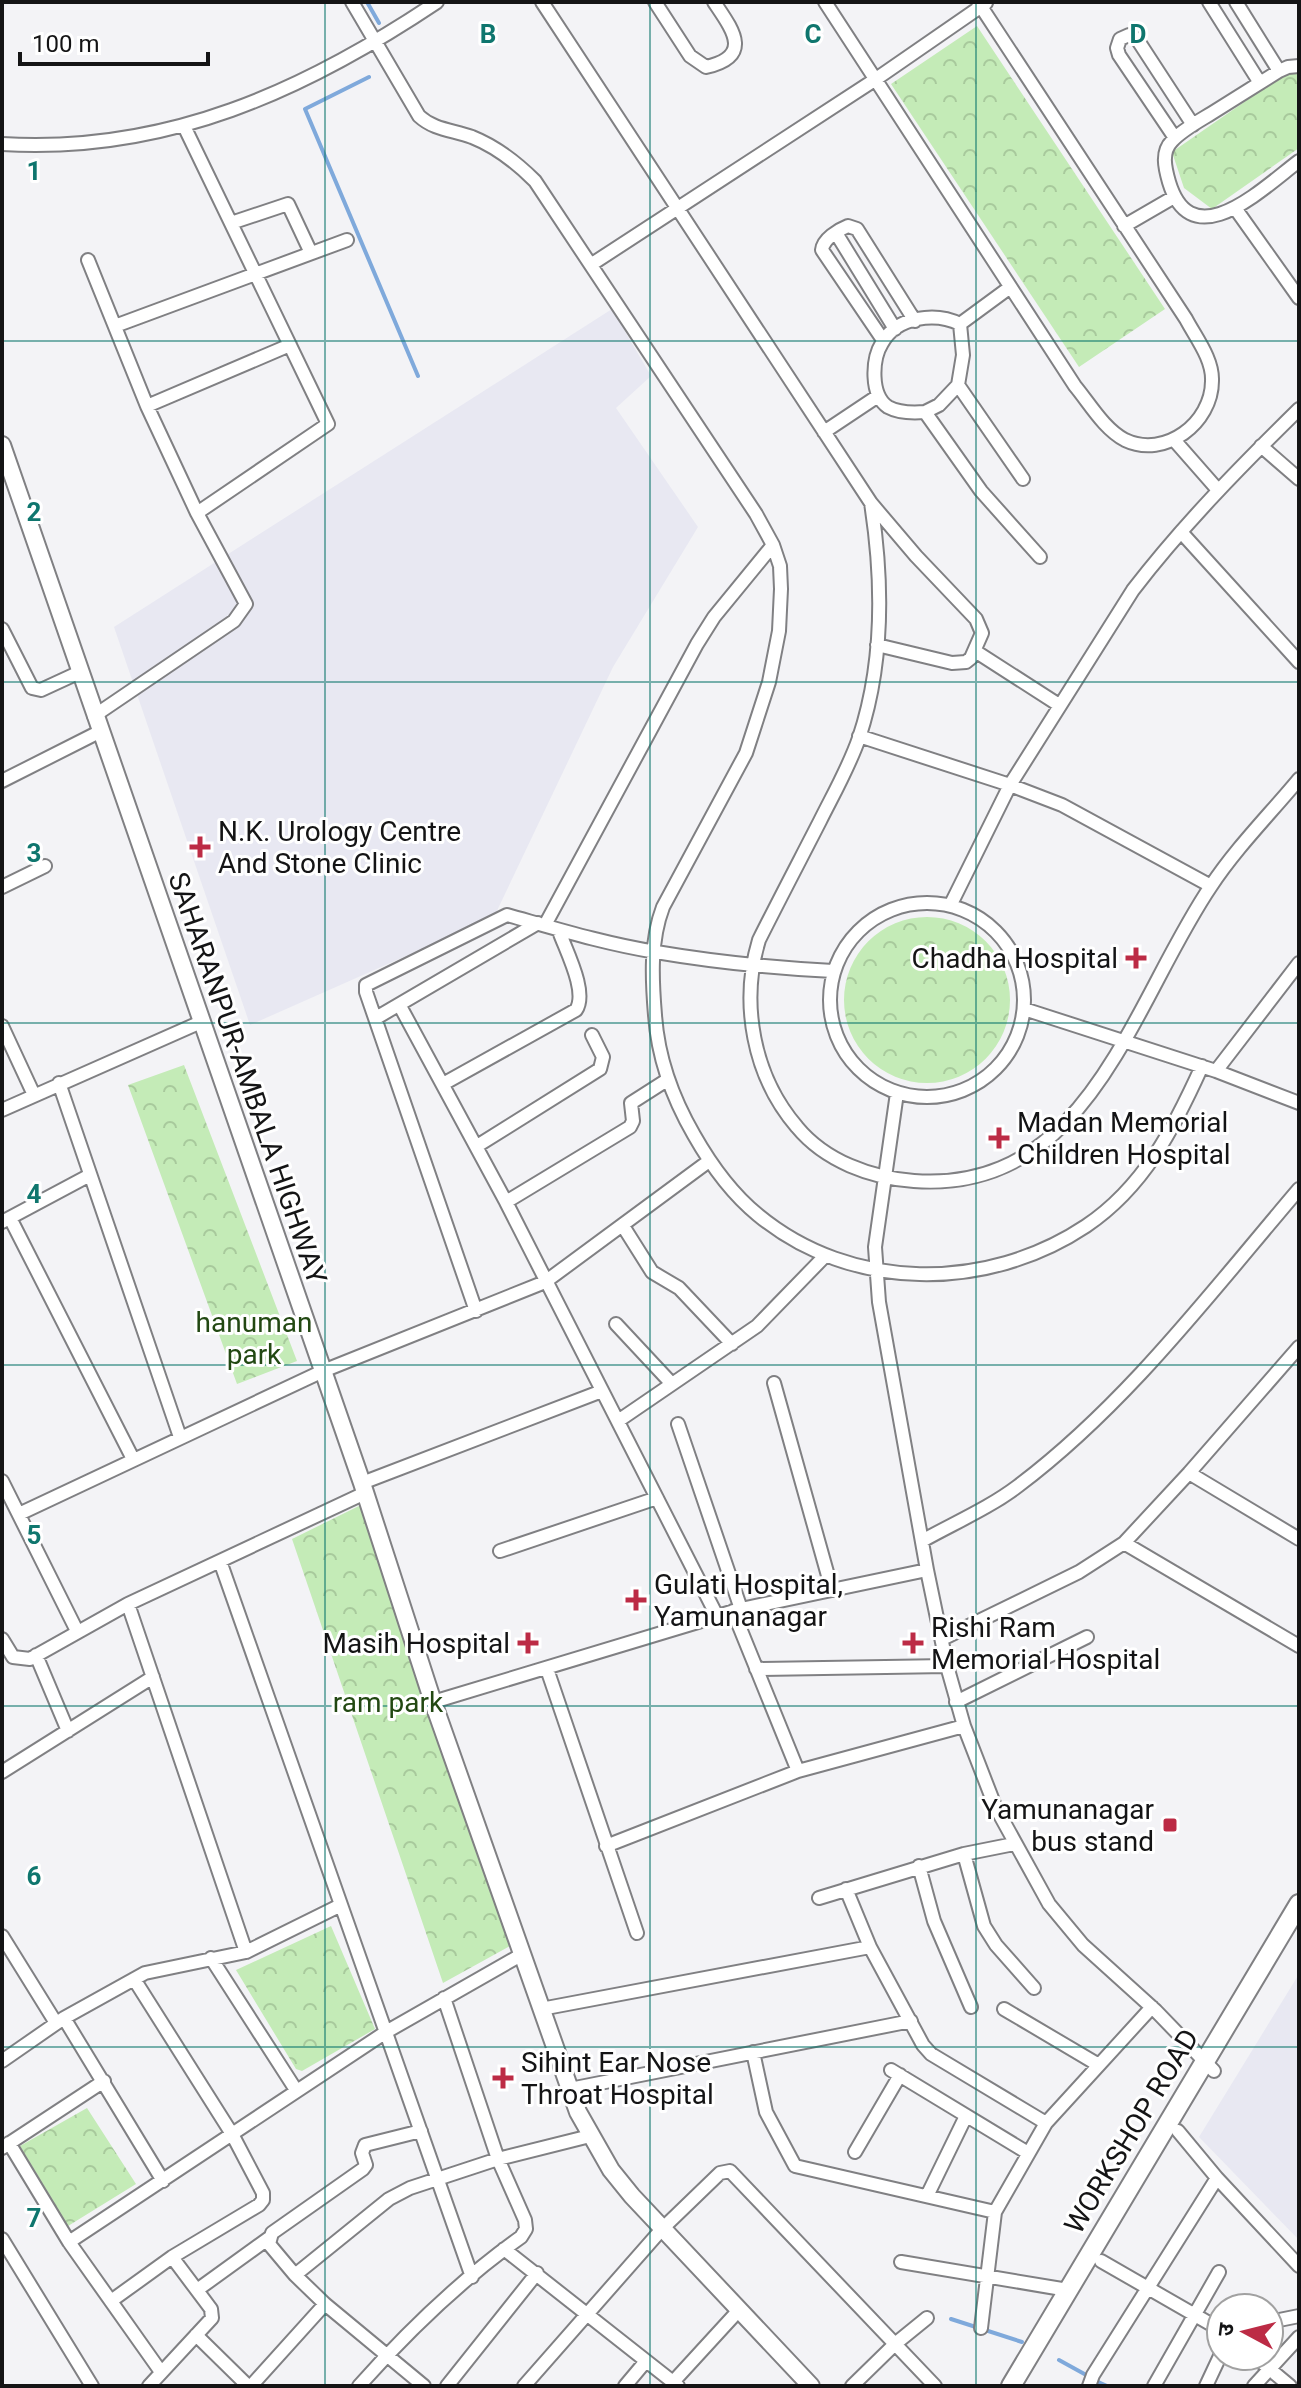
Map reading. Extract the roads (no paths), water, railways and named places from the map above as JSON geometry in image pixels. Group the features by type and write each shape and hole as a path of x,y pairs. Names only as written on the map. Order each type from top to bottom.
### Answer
{"main road":[{"name":"SAHARANPUR-AMBALA HIGHWAY","path":"2,445 323,1371 433,1702 570,2089 590,2136 611,2170 662,2229 811,2386"},
{"name":"WORKSHOP ROAD","path":"1026,2386 1178,2131 1209,2066 1299,1904"},
{"name":"WORKSHOP ROAD","path":"1011,2386 1068,2290 1299,1928"}],"street":[{"path":"352,2 419,116 428,125 469,136 504,152 535,181 756,514 773,545 780,566 782,609 769,682 758,722 746,753 663,907 655,933 656,1032 667,1080 684,1118 709,1161 756,1214 799,1243 825,1256 875,1271 951,1274 988,1269 1035,1254 1079,1230 1118,1199 1144,1172 1172,1131 1202,1066"},
{"path":"2,144 104,142 184,126 225,114 307,80 376,43 437,2"},
{"path":"542,2 871,503 976,619 982,633 975,651 966,662 958,663 877,645"},
{"path":"655,2 690,56 706,67 726,58 737,44 736,37 714,2"},
{"path":"592,264 876,79 982,3 1186,319 1210,364 1213,382 1201,418 1175,441 1150,445 1127,441 1111,430 1075,386 1009,288 876,79 825,2"},
{"path":"1209,2 1260,83"},
{"path":"1236,2 1279,71"},
{"path":"1175,138 1119,55 1117,48 1120,39 1129,35 1137,39 1193,125"},
{"path":"1299,66 1279,71 1193,125 1175,138 1166,149 1165,158 1174,197 1188,211 1206,218 1235,208 1299,161"},
{"path":"184,126 328,424 197,513"},
{"path":"1124,226 1174,197"},
{"path":"231,223 288,204 311,253"},
{"path":"1235,208 1299,298"},
{"path":"883,340 822,250 825,241 836,233 848,226 857,229 915,321"},
{"path":"836,233 895,329"},
{"path":"115,326 347,240"},
{"path":"2,781 97,724 242,613 246,604 197,513 147,406 88,260"},
{"path":"960,324 1009,288"},
{"path":"938,317 960,324 963,355 958,385 939,405 925,412 899,411 887,406 878,396 875,380 883,340 895,329 915,321 938,317"},
{"path":"147,406 290,345"},
{"path":"958,385 1023,479"},
{"path":"824,432 878,396"},
{"path":"951,904 1010,785 1133,590 1218,490 1299,409"},
{"path":"925,412 981,491 1040,557"},
{"path":"1175,441 1218,490"},
{"path":"1261,446 1299,479"},
{"path":"871,503 879,560 877,645 868,707 850,763 759,940 751,967 749,1011 767,1080 785,1112 816,1146 843,1163 884,1176 933,1182 988,1174 1018,1161 1045,1144 1082,1107 1211,886 1299,779"},
{"path":"1181,532 1299,662"},
{"path":"376,1018 541,924 697,644 714,617 773,545"},
{"path":"2,629 32,688 41,690 80,672"},
{"path":"975,651 1059,705"},
{"path":"859,736 1010,785 1094,820 1211,886"},
{"path":"2,887 45,866"},
{"path":"921,902 951,904 976,915 998,932 1014,955 1023,981 1024,1009 1017,1037 1002,1062 981,1081 955,1094 926,1098 897,1093 870,1080 848,1058 834,1032 829,1001 833,971 846,944 866,922 892,908 921,902"},
{"path":"476,1311 366,989 370,982 507,915 559,931 653,952 751,967 833,971"},
{"path":"443,1084 576,1010 580,1004 580,988 559,931"},
{"path":"1216,1071 1299,963"},
{"path":"400,1006 477,1146 717,1616"},
{"path":"1024,1009 1202,1066 1299,1103"},
{"path":"2,1110 201,1022"},
{"path":"2,1026 34,1095"},
{"path":"477,1146 600,1069 603,1057 592,1035"},
{"path":"506,1202 630,1127 633,1121 631,1103 667,1080"},
{"path":"59,1083 180,1437"},
{"path":"897,1093 875,1247 875,1271 927,1570 956,1702 995,1806 1049,1904 1083,1945 1152,2007 1209,2066"},
{"path":"19,1514 323,1371 545,1282 709,1161"},
{"path":"90,1175 6,1220 133,1459"},
{"path":"922,1541 1014,1488 1084,1431 1119,1396 1299,1189"},
{"path":"623,1226 652,1272 679,1288 732,1344"},
{"path":"618,1421 769,1317 825,1256"},
{"path":"616,1324 672,1384"},
{"path":"942,1639 1079,1572 1124,1543 1299,1347"},
{"path":"774,1383 832,1590"},
{"path":"3,1645 17,1659 30,1659 128,1604 363,1488 602,1391"},
{"path":"678,1424 756,1669 798,1771"},
{"path":"1189,1473 1299,1539"},
{"path":"2,1481 77,1631"},
{"path":"500,1551 657,1498"},
{"path":"1124,1543 1299,1646"},
{"path":"220,1561 472,2277"},
{"path":"433,1702 737,1610 927,1570"},
{"path":"128,1604 246,1952"},
{"path":"956,1702 1087,1637"},
{"path":"36,1655 68,1731"},
{"path":"756,1669 947,1666"},
{"path":"547,1669 637,1933"},
{"path":"2,1772 153,1677"},
{"path":"606,1846 798,1771 964,1726"},
{"path":"819,1898 919,1866 1014,1844"},
{"path":"964,1854 984,1926 996,1945 1034,1988"},
{"path":"919,1866 934,1921 971,2007"},
{"path":"846,1889 870,1947 931,2054 1046,2123"},
{"path":"2,2061 60,2020 134,1979 157,1969 246,1952 341,1905"},
{"path":"2,1936 104,2081 163,2181"},
{"path":"541,2009 870,1947"},
{"path":"69,2242 386,2032 521,1955"},
{"path":"211,1958 296,2090"},
{"path":"111,2301 172,2257 263,2200 263,2193 232,2134 134,1979"},
{"path":"359,2386 387,2355 521,2237 526,2229 525,2220 498,2159 444,1998"},
{"path":"981,2328 995,2212 1046,2123 1152,2007"},
{"path":"1004,2009 1097,2064"},
{"path":"570,2089 911,2021"},
{"path":"753,2052 766,2112 795,2166 995,2212"},
{"path":"855,2152 895,2072 1028,2153"},
{"path":"104,2081 6,2146 161,2372"},
{"path":"927,2196 966,2116"},
{"path":"197,2290 363,2169 366,2165 362,2153 365,2145 421,2131"},
{"path":"1178,2131 1299,2266"},
{"path":"295,2275 389,2199 410,2188 498,2159 590,2136"},
{"path":"524,2386 662,2229 720,2173 730,2171 935,2386"},
{"path":"1091,2381 1217,2178"},
{"path":"269,2238 272,2250 325,2304 424,2386"},
{"path":"2,2239 92,2386"},
{"path":"504,2249 675,2384 739,2310"},
{"path":"149,2386 210,2322 212,2314 172,2257"},
{"path":"1101,2261 1205,2320"},
{"path":"901,2262 1068,2290"},
{"path":"1154,2386 1219,2272"},
{"path":"447,2386 537,2273"},
{"path":"196,2335 250,2386 325,2304"},
{"path":"852,2386 927,2318"},
{"path":"625,2386 646,2361"},
{"path":"1273,2372 1290,2386"}],"waterway":[{"path":"367,2 379,23"},
{"path":"369,77 305,109 418,376"},
{"path":"951,2319 1022,2342"},
{"path":"1059,2360 1088,2376"},
{"path":"1096,2381 1107,2386"}],"place":[{"name":"N.K. Urology Centre And Stone Clinic","path":"200,847"},
{"name":"Chadha Hospital","path":"1136,958"},
{"name":"Madan Memorial Children Hospital","path":"999,1138"},
{"name":"Gulati Hospital, Yamunanagar","path":"636,1600"},
{"name":"Masih Hospital","path":"528,1643"},
{"name":"Rishi Ram Memorial Hospital","path":"913,1643"},
{"name":"Yamunanagar bus stand","path":"1170,1825"},
{"name":"Sihint Ear Nose Throat Hospital","path":"503,2078"}],"park label":[{"name":"hanuman park","path":"254,1338"},
{"name":"ram park","path":"388,1702"}]}
